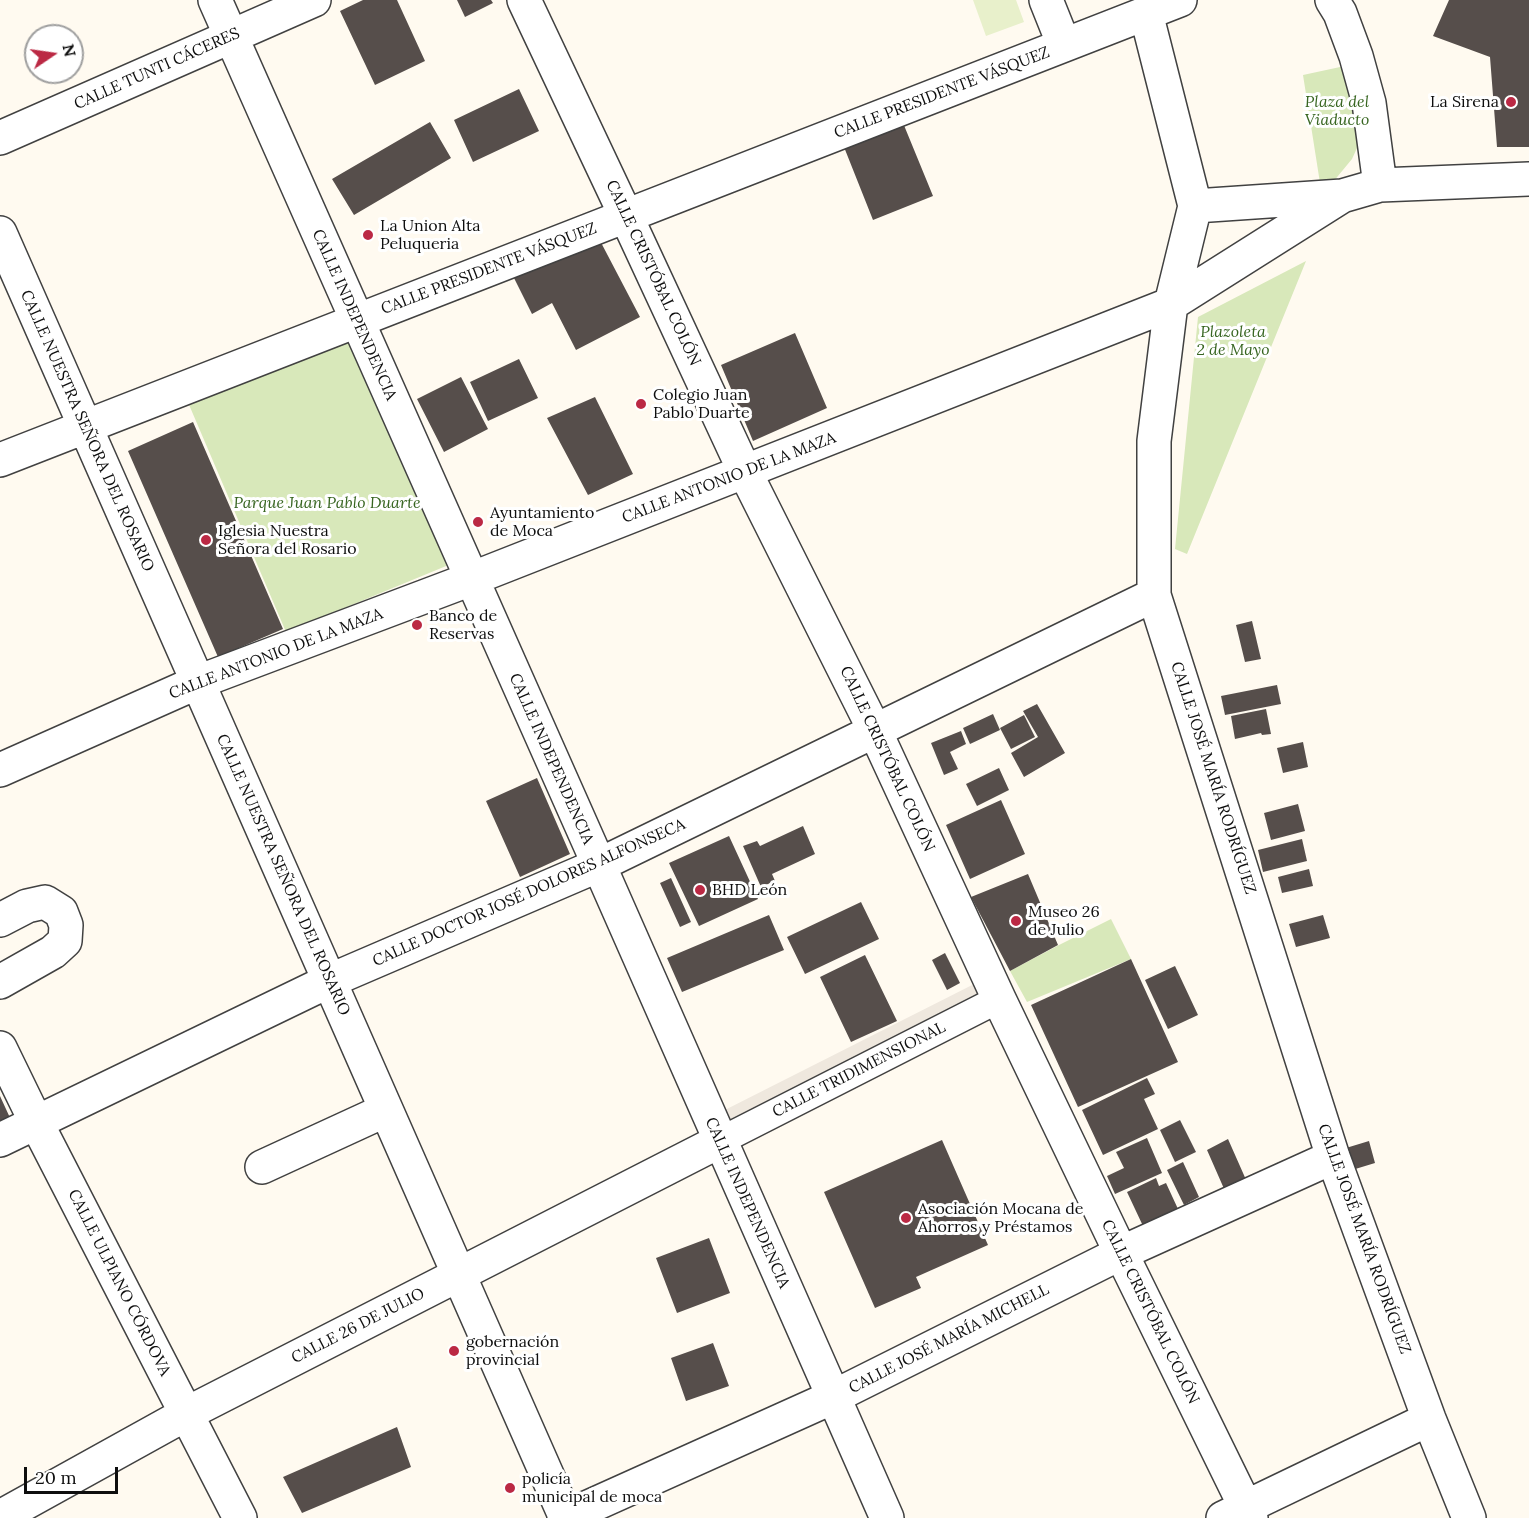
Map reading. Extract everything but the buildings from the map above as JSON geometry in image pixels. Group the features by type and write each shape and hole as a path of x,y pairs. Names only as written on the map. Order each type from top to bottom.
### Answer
{"street":[{"name":"CALLE INDEPENDENCIA","path":"215,0 886,1518"},
{"name":"CALLE TUNTI CÁCERES","path":"0,138 314,0"},
{"name":"CALLE CRISTÓBAL COLÓN","path":"524,0 745,472 875,731 999,999 1121,1253 1240,1514"},
{"path":"1046,0 1064,45"},
{"name":"CALLE PRESIDENTE VÁSQUEZ","path":"0,460 1180,0"},
{"path":"1332,0 1340,14 1356,56 1369,103 1380,185"},
{"name":"CALLE JOSÉ MARÍA RODRÍGUEZ","path":"1146,13 1196,206 1171,304 1154,441 1154,595 1333,1157 1429,1419 1469,1518"},
{"name":"CALLE ANTONIO DE LA MAZA","path":"1196,206 1342,196 1380,185 1529,179"},
{"name":"CALLE ANTONIO DE LA MAZA","path":"0,770 198,682 471,579 1171,304 1342,196"},
{"name":"CALLE NUESTRA SEÑORA DEL ROSARIO","path":"0,233 565,1518"},
{"name":"CALLE DOCTOR JOSÉ DOLORES ALFONSECA","path":"0,1140 329,981 599,865 1154,595"},
{"path":"0,920 27,906 45,903 61,912 66,925 65,941 52,952 0,982"},
{"name":"CALLE TRIDIMENSIONAL","path":"720,1141 999,999"},
{"name":"CALLE ULPIANO CÓRDOVA","path":"0,1048 240,1518"},
{"path":"261,1167 386,1110"},
{"name":"CALLE 26 DE JULIO","path":"0,1517 186,1414 720,1141"},
{"name":"CALLE JOSÉ MARÍA MICHELL","path":"565,1518 833,1397 1121,1253 1333,1157"},
{"path":"1240,1514 1429,1419"}],"green space":[{"path":"973,0 1016,0 1024,22 986,36"},
{"name":"Plaza del Viaducto","path":"1354,64 1363,135 1352,159 1333,182 1320,183 1303,75"},
{"name":"Plazoleta 2 de Mayo","path":"1306,261 1187,554 1175,549 1198,317"},
{"name":"Parque Juan Pablo Duarte","path":"350,334 451,564 286,632 187,400"},
{"path":"1111,919 1131,959 1027,1002 1010,971"}],"shaded area":[{"path":"988,977 1004,1009 725,1153 709,1118"}],"place":[{"name":"La Sirena","path":"1511,102"},
{"name":"La Union Alta Peluqueria","path":"368,235"},
{"name":"Colegio Juan Pablo Duarte","path":"641,404"},
{"name":"Ayuntamiento de Moca","path":"478,522"},
{"name":"Iglesia Nuestra Señora del Rosario","path":"206,540"},
{"name":"Banco de Reservas","path":"417,625"},
{"name":"BHD León","path":"700,890"},
{"name":"Museo 26 de Julio","path":"1016,921"},
{"name":"Asociación Mocana de Ahorros y Préstamos","path":"906,1218"},
{"name":"gobernación provincial","path":"454,1351"},
{"name":"policía municipal de moca","path":"510,1488"}]}
